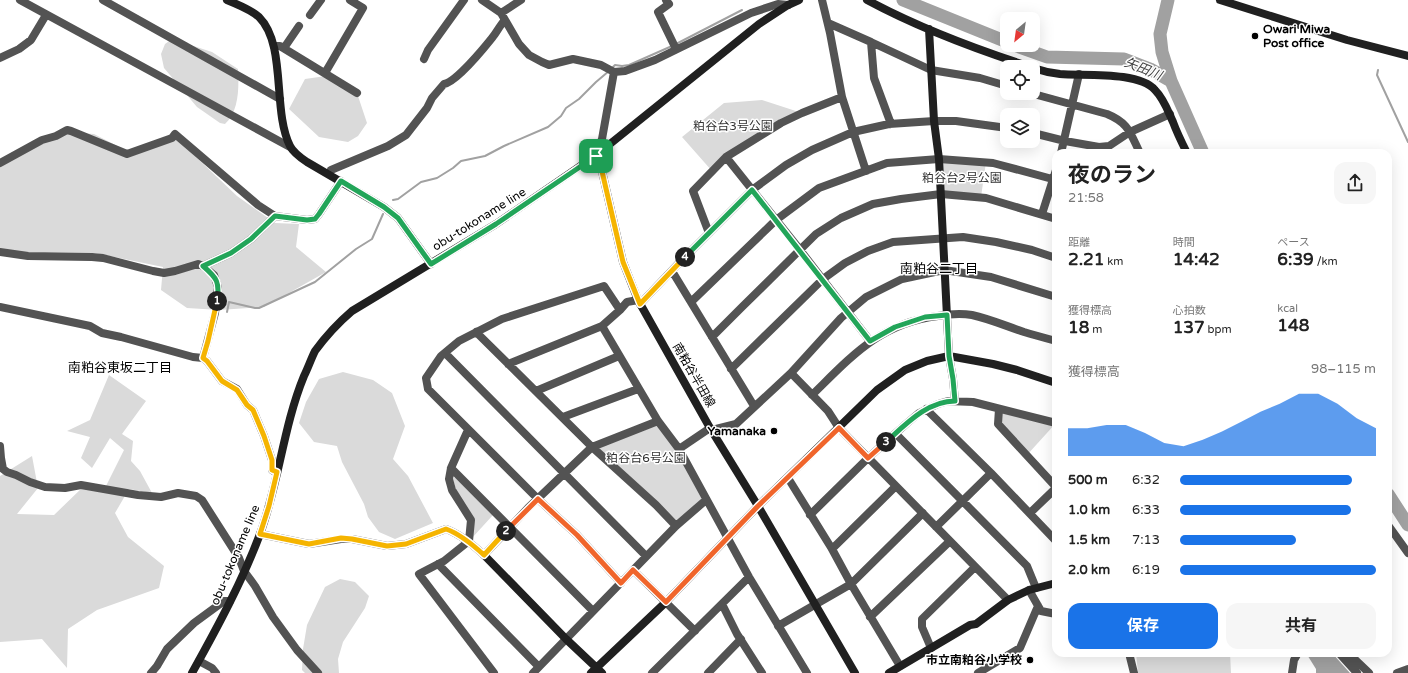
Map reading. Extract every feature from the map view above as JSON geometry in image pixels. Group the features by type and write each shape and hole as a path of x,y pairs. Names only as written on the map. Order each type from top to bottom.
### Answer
{"street":[{"path":"20,0 290,147 308,162 384,207 398,218 431,264"},
{"path":"103,0 280,99"},
{"path":"227,0 246,9 259,18 269,32 274,46 282,125 290,147"},
{"path":"310,15 321,0"},
{"path":"325,73 363,8 350,0"},
{"path":"424,59 428,50 464,0"},
{"path":"482,0 503,17 519,44 529,54 542,62 549,65 573,59 601,65 614,72 625,71 655,60 751,13 778,4 788,6"},
{"path":"331,170 382,148 406,135 427,108 432,98 444,84 447,84 456,77 477,56 503,17 521,0"},
{"path":"666,0 669,4 658,12 676,49"},
{"name":"obu-tokoname line","path":"192,673 230,601 260,534 269,506 300,387 315,352 335,326 352,311 496,224 596,156 759,24 799,0"},
{"path":"822,0 828,23 842,98 866,171"},
{"path":"867,0 968,46 1011,60"},
{"path":"1220,0 1347,40 1408,56"},
{"path":"751,13 757,17 759,24"},
{"path":"0,58 31,40 46,15"},
{"path":"828,23 931,70 980,78 1000,84"},
{"path":"284,48 299,26"},
{"path":"929,29 934,121 939,159 949,356 955,401"},
{"path":"871,42 874,78 891,124"},
{"path":"274,46 284,48 357,93"},
{"path":"1040,70 1060,74 1108,75 1148,84 1155,89 1164,103 1185,149"},
{"path":"596,156 602,139 614,72"},
{"path":"1062,149 1080,74"},
{"path":"1040,96 1119,118 1130,132 1138,149"},
{"path":"709,233 693,191 726,157 781,123 802,113 842,98"},
{"path":"1040,135 1098,148 1108,146 1130,132 1170,114"},
{"path":"508,364 602,326 627,302 639,302 672,271 752,190 786,165 812,150 853,132 891,124 956,121 1000,127"},
{"path":"0,163 42,140 56,136 67,130 127,154 172,138 176,134 258,205 275,216 307,220 315,219 341,181"},
{"name":"南粕谷半田線","path":"596,156 601,167 623,262 639,302 711,429 758,506 855,673"},
{"path":"726,157 870,341"},
{"path":"691,302 776,220 819,188 887,163 939,159 994,163 1052,179"},
{"path":"1042,214 1052,188"},
{"path":"712,337 816,234 841,218 868,206 901,199 941,194 986,198 1052,218"},
{"path":"203,266 231,253 251,239 275,216"},
{"path":"731,369 823,280 845,263 868,251 893,242 964,237 1032,250 1052,257"},
{"path":"0,252 28,256 103,258 153,271 164,272 175,272 198,264 203,266 214,275 218,287 215,313 203,358"},
{"path":"679,450 711,429 736,424 791,373 841,318 866,297 902,279 944,270 991,277 1052,296"},
{"path":"672,271 754,406"},
{"path":"620,310 604,286 502,319 459,341 441,356 426,378 428,389 538,499 577,535 621,583"},
{"path":"0,307 90,326 102,333 203,358 222,381 237,390 247,405 253,410 272,460 272,470 277,472"},
{"path":"812,395 870,341 895,327 925,317 970,315 1052,340"},
{"path":"602,326 638,389 658,421 679,450 749,576 807,673"},
{"path":"476,332 592,447 656,505 676,526"},
{"path":"445,353 646,556"},
{"path":"536,391 620,356"},
{"path":"260,534 309,544 341,538 387,546 406,544 446,529 452,531 469,541 484,555 596,671 666,602 758,506 877,390 905,370 927,361 949,356 1005,367 1052,382"},
{"path":"791,373 828,411 839,428 1008,600"},
{"path":"563,417 638,389"},
{"path":"810,515 868,458 919,413 938,404 948,401 973,402 1052,422"},
{"path":"998,409 998,424 1052,483"},
{"path":"926,410 991,473 1052,537"},
{"path":"484,555 538,499 592,447 658,421"},
{"path":"468,430 451,468 449,478 452,490 471,520 469,541 444,561 419,574 494,673"},
{"path":"896,434 1027,566 1032,589 1038,606 1041,611 1052,613"},
{"path":"0,446 3,469 30,482 45,487 65,488 81,486 161,497 178,492 196,496 202,500 239,558 244,571 255,586 273,617 297,650 318,673"},
{"path":"451,468 593,611"},
{"path":"936,527 991,473"},
{"path":"788,478 900,666"},
{"path":"832,550 896,486"},
{"path":"1030,513 1052,491"},
{"path":"533,673 676,526 706,500"},
{"path":"778,626 851,584 923,513"},
{"path":"1392,531 1408,553"},
{"path":"870,617 950,541"},
{"path":"438,564 539,667"},
{"path":"931,648 922,627 922,619 975,567"},
{"path":"633,570 695,631"},
{"path":"652,673 749,576"},
{"path":"888,673 970,625 976,624 1008,600 1032,589 1052,584"},
{"path":"151,673 167,649 194,623 224,601 230,601"},
{"path":"722,604 762,673"},
{"path":"978,673 1020,648 1038,606"},
{"path":"708,673 741,639"},
{"path":"1130,657 1134,673"},
{"path":"1292,673 1296,657"},
{"path":"1343,657 1357,673"},
{"path":"1352,657 1369,673"},
{"path":"199,661 212,668 216,673"},
{"path":"1397,673 1408,669"}],"green space":[{"path":"172,39 212,52 238,69 236,106 230,119 225,124 220,123 197,107 164,68 161,54 165,44"},
{"path":"333,75 358,96 367,123 358,136 348,142 319,137 289,109 305,79"},
{"name":"粕谷台3号公園","path":"762,100 802,113 781,123 712,171 682,137 724,103"},
{"path":"67,132 94,134 135,155 176,138 237,196 275,223 299,224 296,247 326,272 264,307 219,310 187,308 161,290 163,267 95,253 12,252 0,249 0,164"},
{"name":"粕谷台2号公園","path":"939,159 986,162 981,197 941,194"},
{"path":"343,372 373,380 392,393 405,426 393,459 408,476 433,523 395,539 379,532 368,517 364,504 342,462 337,446 314,442 299,423 306,402 319,379"},
{"path":"109,375 146,401 122,434 133,441 131,461 140,471 152,493 129,489 115,513 128,537 164,566 159,588 97,610 68,629 67,668 42,639 0,642 0,476 32,456 38,488 17,514 54,515 83,487 103,492 124,450 110,438 92,468 81,458 90,437 67,431 90,420"},
{"path":"999,409 1052,422 1052,427 1027,455 998,424"},
{"name":"粕谷台6号公園","path":"658,421 706,500 676,526 592,447"},
{"path":"455,477 493,515 472,538 473,531 456,490 453,479"},
{"path":"340,579 355,582 369,596 365,608 343,642 338,659 339,673 305,673 302,670 303,649 307,625 325,587"},
{"path":"1136,657 1230,657 1231,673 1138,673"}],"shaded area":[{"path":"1308,657 1336,657 1350,673 1316,673 1316,669"}],"waterway":[{"name":"矢田川","path":"903,0 1000,39"},
{"name":"矢田川","path":"1168,0 1160,34 1162,52 1171,81 1201,149"},
{"path":"676,44 742,10"},
{"path":"612,68 615,65 629,65 672,46"},
{"name":"矢田川","path":"1033,52 1047,57 1124,59 1150,69 1171,81"},
{"path":"1378,70 1377,75 1408,142"},
{"path":"393,200 398,199 421,182 437,178 461,161 485,156 548,127 561,116 566,108 579,99 609,71"},
{"path":"227,312 229,302 259,308 315,282 356,249 372,239 383,214"},
{"name":"矢田川","path":"1392,500 1408,525"}],"place":[{"name":"Owari Miwa Post office","path":"1255,36"},
{"name":"Yamanaka","path":"774,431"},
{"name":"市立南粕谷小学校","path":"1030,660"}],"district":[{"name":"南粕谷二丁目","path":"939,269"},
{"name":"南粕谷東坂二丁目","path":"120,368"}],"route":[{"path":"596,156 601,167 623,262 640,304 752,190 870,341 895,327 925,317 947,315 949,356 955,401 948,401 938,404 919,413 868,458 839,428 758,506 666,602 633,570 621,583 577,535 538,499 484,555 469,541 446,529 406,544 387,546 356,539 341,538 309,544 298,543 260,534 269,506 277,472 272,470 272,460 253,410 247,405 237,390 233,386 222,381 203,358 218,299 218,287 214,275 203,266 231,253 251,239 275,216 307,220 315,219 341,181 384,207 398,218 431,264 496,224 596,156"}]}
